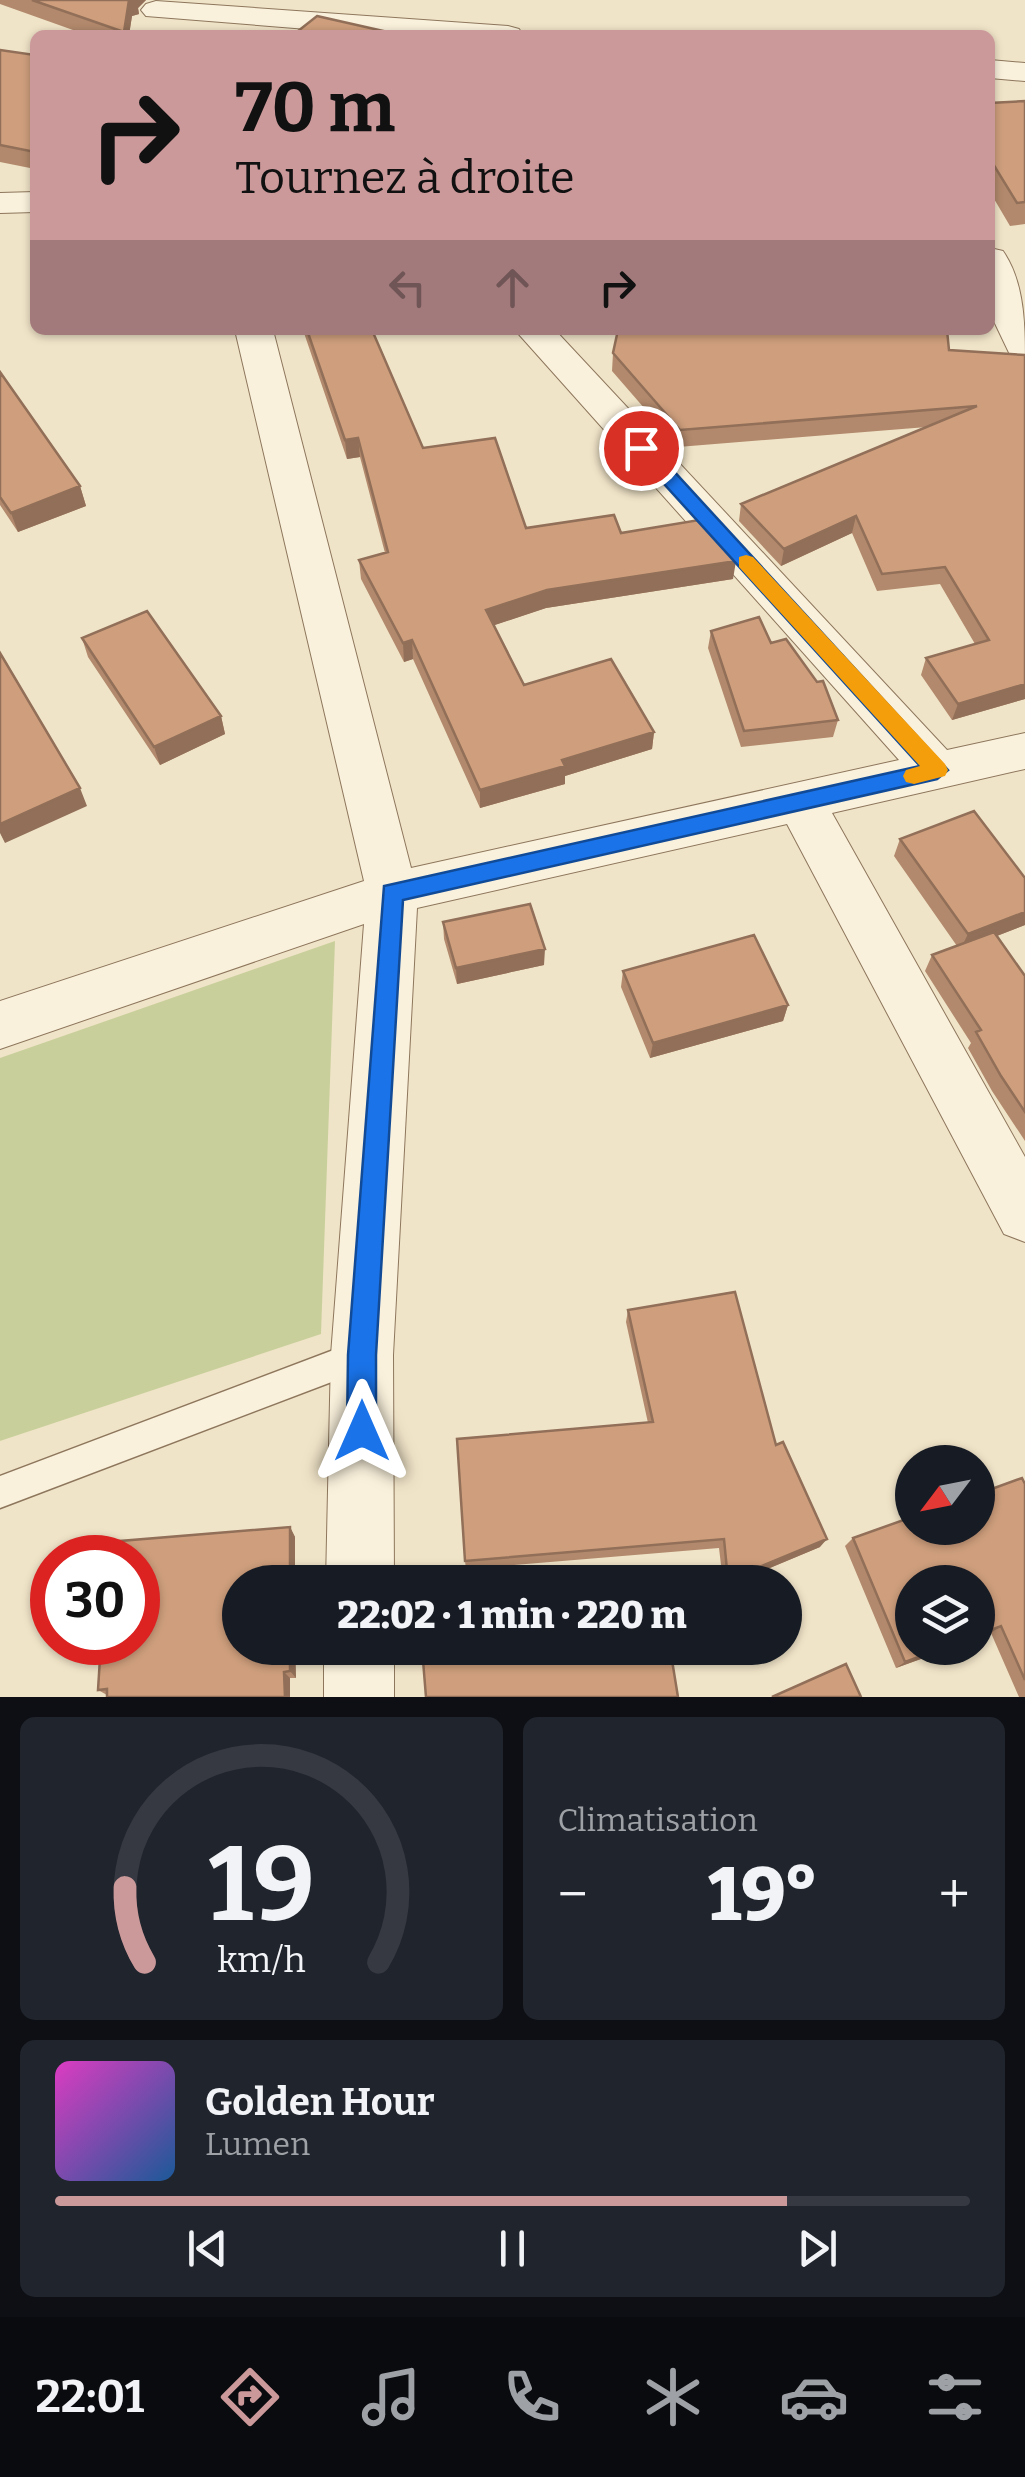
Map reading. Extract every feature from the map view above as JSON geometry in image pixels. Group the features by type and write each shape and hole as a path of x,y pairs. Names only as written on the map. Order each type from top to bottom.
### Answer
{"street":[{"path":"156,15 420,30"},
{"path":"995,69 1025,72"},
{"path":"0,203 30,202"},
{"path":"1001,284 1025,351"},
{"path":"255,335 392,893 362,1355 360,1565"},
{"path":"539,335 937,770"},
{"path":"0,1025 392,893 1025,750"},
{"path":"800,801 1025,1214"},
{"path":"359,1665 359,1697"}],"lane":[{"path":"0,1492 362,1355"}],"green space":[{"path":"335,941 321,1334 0,1441 0,1058"}],"building":[{"path":"32,0 129,0 124,30"},
{"path":"317,16 379,30 299,30"},
{"path":"0,50 30,54 30,151 0,145"},
{"path":"1025,101 1025,202 1017,203 995,167 995,103"},
{"path":"309,335 374,335 423,448 495,438 526,528 614,515 621,533 699,520 736,561 547,590 486,610 524,685 611,659 654,732 562,760 565,766 480,790 412,640 403,643 359,560 388,552 358,438 345,440"},
{"path":"617,335 948,335 949,350 1025,355 1025,684 958,704 926,658 989,640 945,567 882,574 856,516 784,549 741,504 977,406 680,430 613,353"},
{"path":"0,372 80,486 11,513 0,497"},
{"path":"147,611 221,716 154,747 82,638"},
{"path":"759,617 771,643 786,639 817,682 823,681 838,720 744,731 711,631"},
{"path":"0,653 80,788 0,824"},
{"path":"974,811 1025,878 1025,912 968,934 900,839"},
{"path":"530,904 545,949 456,968 443,922"},
{"path":"994,932 1025,976 1025,1112 976,1032 981,1030 932,955"},
{"path":"754,935 788,1005 653,1043 623,971"},
{"path":"735,1292 776,1445 783,1442 827,1539 764,1565 727,1565 724,1539 465,1561 457,1439 653,1422 628,1310"},
{"path":"1022,1478 1025,1484 1025,1680 1001,1626 995,1628 995,1565 895,1565 895,1638 853,1538 895,1523 895,1545 995,1545 995,1488"},
{"path":"290,1527 290,1565 222,1565 222,1665 290,1665 290,1671 284,1672 285,1697 107,1697 107,1689 98,1690 100,1665 160,1665 160,1538"},
{"path":"846,1664 861,1697 772,1697"},
{"path":"423,1665 673,1665 678,1697 426,1697"}],"slow traffic":[{"path":"746,562 937,770 914,776"}],"route":[{"path":"362,1431 362,1355 392,893 937,770 641,448"}]}
